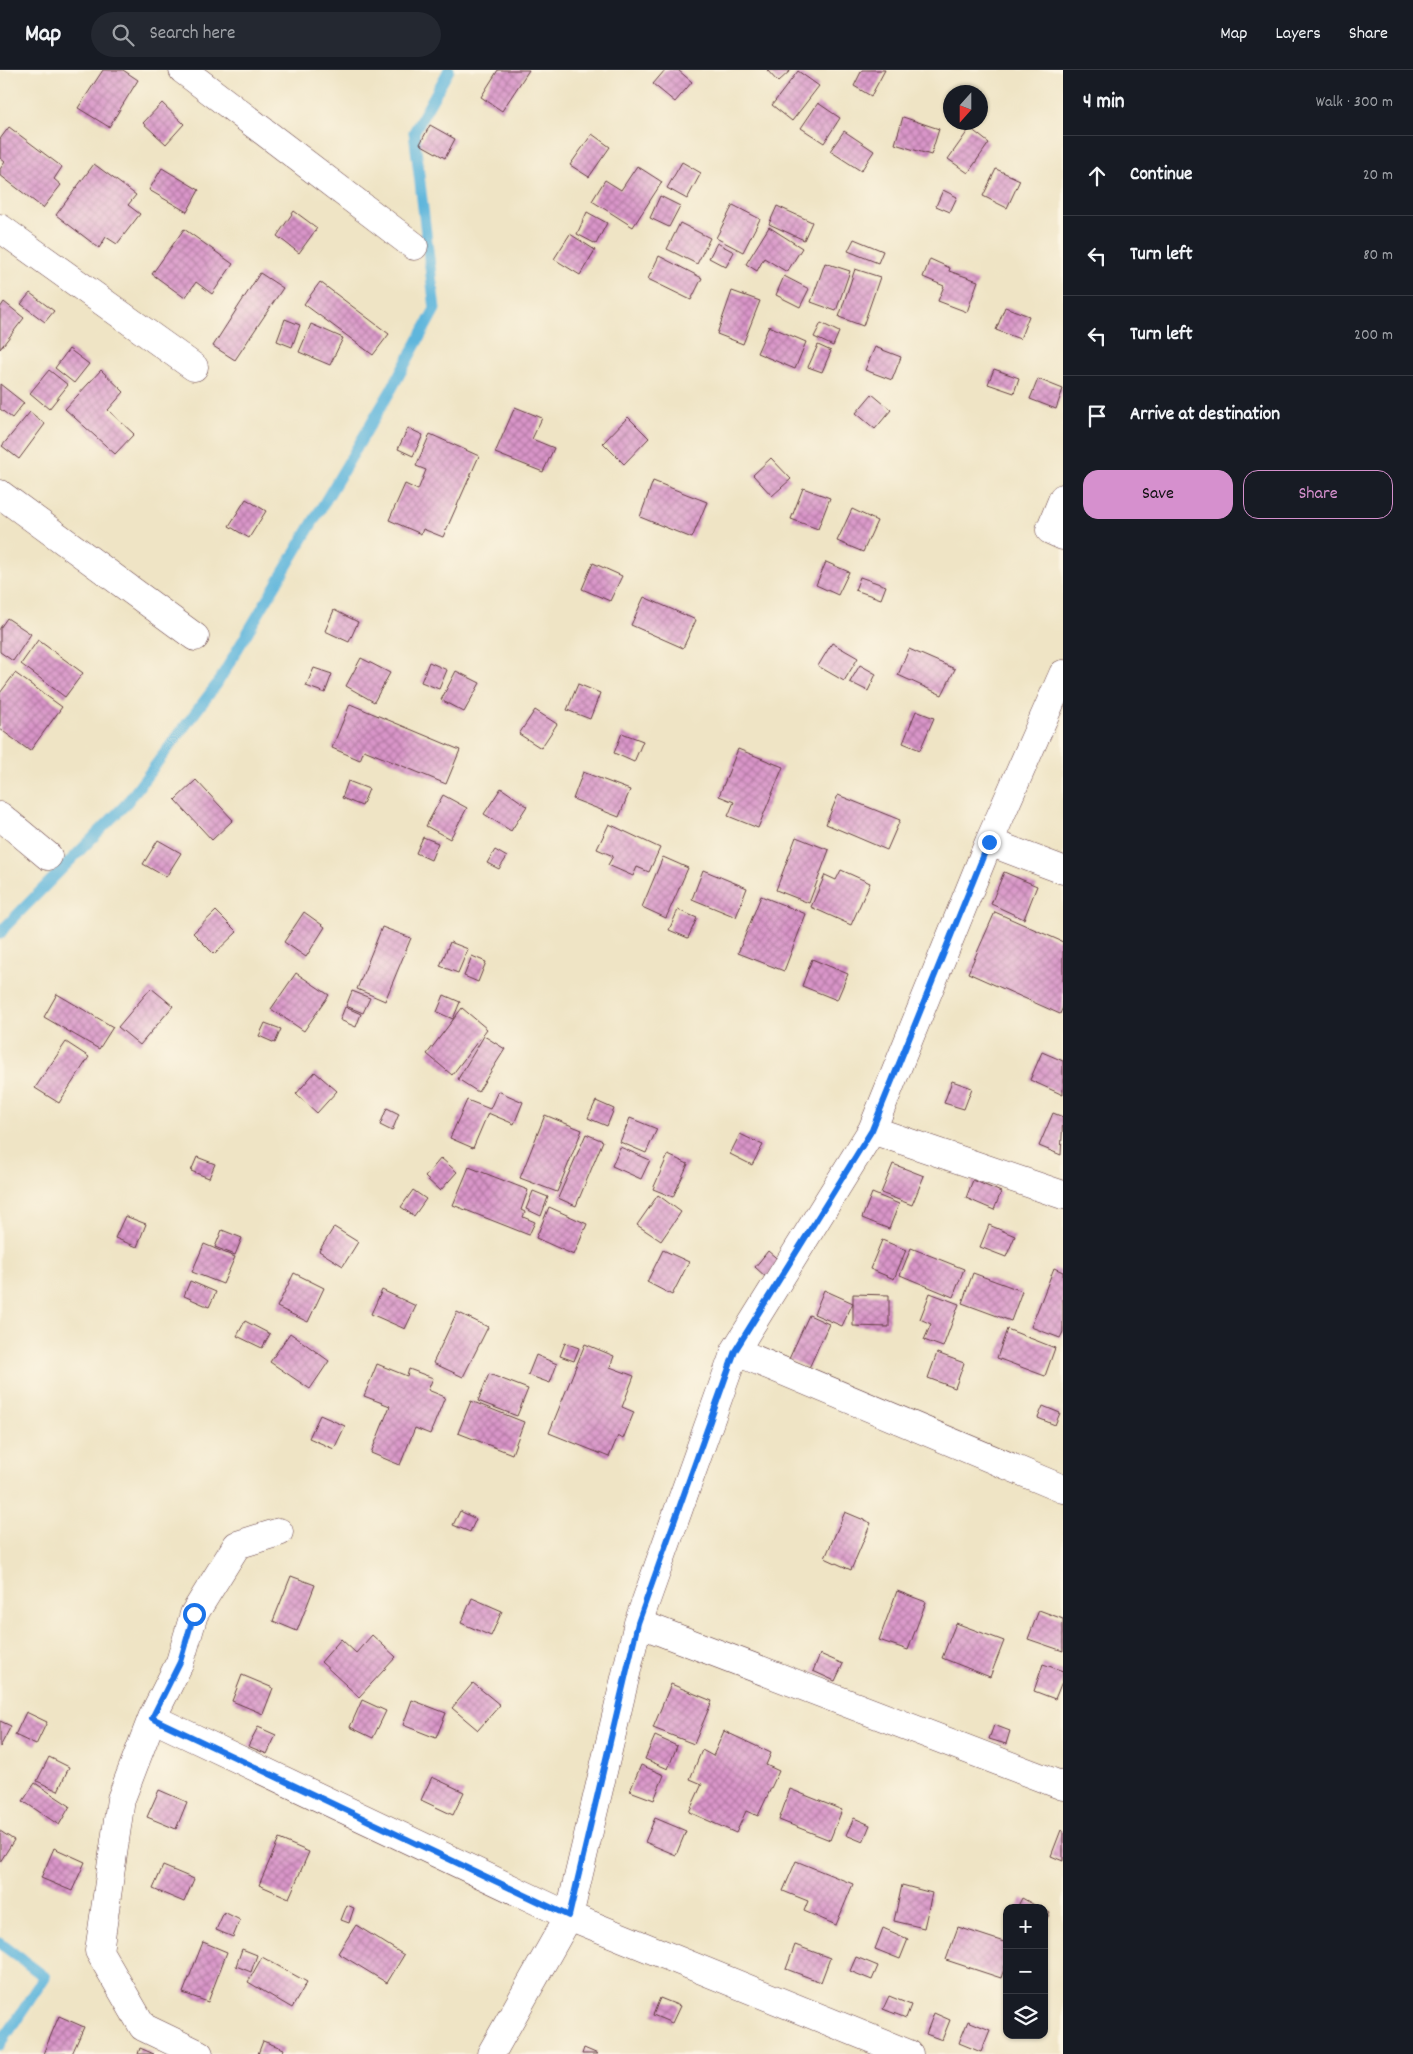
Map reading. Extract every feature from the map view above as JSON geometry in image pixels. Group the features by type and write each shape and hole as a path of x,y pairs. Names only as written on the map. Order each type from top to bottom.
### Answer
{"street":[{"path":"183,70 414,246"},
{"path":"0,228 194,367"},
{"path":"0,494 195,637"},
{"path":"1063,498 1050,530 1063,536"},
{"path":"491,2054 569,1916 638,1623 735,1351 872,1130 989,842 1063,674"},
{"path":"0,816 48,856"},
{"path":"989,842 1063,870"},
{"path":"872,1130 1063,1194"},
{"path":"735,1351 1063,1489"},
{"path":"199,2054 143,2027 99,1951 121,1799 152,1718 180,1662 194,1614 237,1545 279,1532"},
{"path":"638,1623 1063,1786"},
{"path":"152,1718 569,1916 908,2054"}],"building":[{"path":"103,70 123,70 138,80 109,127 78,108"},
{"path":"498,70 529,70 502,111 481,97"},
{"path":"665,70 678,70 692,82 675,102 653,84"},
{"path":"767,70 791,70 778,82"},
{"path":"862,70 885,70 871,96 854,86"},
{"path":"798,71 819,86 792,121 772,105"},
{"path":"162,103 184,124 166,144 143,123"},
{"path":"818,103 840,118 824,143 801,128"},
{"path":"903,117 939,129 931,155 895,144"},
{"path":"430,125 455,139 445,158 420,144"},
{"path":"9,127 62,167 54,179 61,185 43,208 0,175 0,169 5,162 0,158 0,139"},
{"path":"969,130 973,130 989,143 968,173 948,159"},
{"path":"844,131 874,151 861,171 830,151"},
{"path":"592,134 610,147 589,177 570,165"},
{"path":"682,162 701,173 687,199 667,188"},
{"path":"94,164 136,195 128,205 140,214 117,244 106,237 99,248 56,215"},
{"path":"637,166 662,182 633,227 592,201 605,180 621,190"},
{"path":"162,168 199,190 187,212 149,190"},
{"path":"996,169 1020,180 1007,208 983,196"},
{"path":"943,190 957,197 950,212 936,206"},
{"path":"660,196 680,206 669,227 650,218"},
{"path":"733,205 760,219 743,252 716,238"},
{"path":"777,206 812,222 804,240 769,224"},
{"path":"294,211 317,228 299,253 277,236"},
{"path":"587,212 607,223 596,244 577,234"},
{"path":"680,223 710,238 697,264 667,249"},
{"path":"769,227 802,248 787,272 764,258 757,271 746,264"},
{"path":"184,229 233,264 212,294 196,282 185,298 152,274"},
{"path":"570,234 595,250 580,275 554,259"},
{"path":"854,239 883,251 878,263 848,251"},
{"path":"717,243 734,252 726,267 709,258"},
{"path":"659,256 702,278 691,300 648,279"},
{"path":"930,259 950,268 949,271 978,281 967,312 938,301 944,286 923,277"},
{"path":"825,263 850,271 836,311 811,302"},
{"path":"855,269 880,277 863,326 839,317"},
{"path":"260,273 283,288 235,360 213,346"},
{"path":"784,276 809,289 800,307 776,295"},
{"path":"320,282 389,334 373,355 304,304"},
{"path":"732,291 760,301 743,344 717,334"},
{"path":"30,293 54,311 45,322 21,304"},
{"path":"4,302 24,318 0,349 0,308"},
{"path":"1005,307 1029,316 1020,339 996,330"},
{"path":"285,319 300,325 292,347 277,341"},
{"path":"821,323 839,332 833,346 814,337"},
{"path":"311,324 343,338 330,365 299,352"},
{"path":"769,326 806,342 795,369 757,353"},
{"path":"818,345 831,351 822,372 808,367"},
{"path":"875,347 901,357 892,380 865,370"},
{"path":"69,349 89,364 74,383 55,368"},
{"path":"994,369 1019,378 1014,393 988,384"},
{"path":"49,370 68,385 49,409 30,393"},
{"path":"101,370 124,392 108,410 134,434 115,454 65,409"},
{"path":"1038,379 1063,389 1056,409 1030,399"},
{"path":"0,384 24,403 12,418 0,409"},
{"path":"872,394 891,410 875,429 856,413"},
{"path":"515,407 542,418 532,439 554,448 543,472 495,453"},
{"path":"30,412 45,424 19,459 2,446"},
{"path":"628,417 649,438 624,464 603,443"},
{"path":"408,428 423,435 413,456 398,449"},
{"path":"430,434 479,456 443,537 423,529 421,534 389,520 405,484 418,490 426,470 416,466"},
{"path":"771,458 791,479 772,496 753,475"},
{"path":"653,481 707,502 692,538 640,517"},
{"path":"803,488 830,498 818,529 791,519"},
{"path":"246,499 266,511 249,538 229,526"},
{"path":"852,509 877,521 863,552 837,541"},
{"path":"826,562 849,572 838,595 816,585"},
{"path":"593,563 622,576 610,601 582,589"},
{"path":"860,577 886,586 881,599 855,590"},
{"path":"644,597 696,620 683,648 631,625"},
{"path":"334,610 358,622 349,642 325,631"},
{"path":"7,618 31,634 13,661 0,652 0,628"},
{"path":"38,640 83,673 65,697 21,664"},
{"path":"832,643 858,658 844,681 818,666"},
{"path":"909,649 955,669 942,695 898,675"},
{"path":"361,658 390,673 374,702 346,686"},
{"path":"429,662 447,670 439,689 421,682"},
{"path":"860,665 876,674 868,691 850,682"},
{"path":"314,668 332,674 325,693 306,686"},
{"path":"456,671 480,683 464,712 441,700"},
{"path":"15,673 62,707 30,751 0,729 0,693"},
{"path":"578,684 600,693 590,719 567,710"},
{"path":"350,704 460,750 446,784 364,750 360,760 332,748"},
{"path":"535,710 557,724 541,748 519,734"},
{"path":"916,711 934,718 920,750 903,743"},
{"path":"622,733 643,741 634,762 614,753"},
{"path":"738,749 783,767 758,828 728,816 734,802 719,796"},
{"path":"583,772 630,790 619,817 573,799"},
{"path":"196,780 233,820 212,840 175,800"},
{"path":"348,781 369,789 362,806 342,798"},
{"path":"501,788 527,806 511,831 484,814"},
{"path":"443,795 467,808 450,839 426,826"},
{"path":"838,795 900,820 887,850 826,824"},
{"path":"609,824 660,848 649,872 637,867 633,876 608,865 613,856 597,849"},
{"path":"423,837 438,843 431,860 416,853"},
{"path":"796,837 829,850 809,903 776,890"},
{"path":"158,840 181,853 166,877 143,864"},
{"path":"495,850 507,857 499,869 487,863"},
{"path":"663,857 688,868 666,918 642,907"},
{"path":"703,870 747,888 736,917 692,899"},
{"path":"841,870 870,883 851,925 811,907 825,875 836,880"},
{"path":"1004,872 1037,886 1024,919 991,904"},
{"path":"761,896 806,914 784,971 738,953"},
{"path":"678,910 697,918 688,938 669,930"},
{"path":"216,911 237,932 214,954 193,933"},
{"path":"304,912 325,927 306,957 284,942"},
{"path":"995,912 1063,942 1063,1007 1060,1014 968,973"},
{"path":"382,927 411,938 385,1001 357,989"},
{"path":"450,942 468,949 458,973 440,966"},
{"path":"472,956 486,962 478,982 464,976"},
{"path":"812,959 848,974 837,1000 802,986"},
{"path":"296,973 329,995 304,1031 271,1009"},
{"path":"151,988 173,1006 140,1045 118,1027"},
{"path":"352,991 370,998 363,1013 346,1006"},
{"path":"57,994 113,1027 99,1049 44,1017"},
{"path":"444,995 460,1002 453,1019 437,1012"},
{"path":"345,1007 361,1014 356,1027 340,1020"},
{"path":"462,1008 487,1029 452,1075 427,1054"},
{"path":"265,1023 281,1029 275,1043 259,1036"},
{"path":"484,1036 505,1049 478,1092 458,1079"},
{"path":"66,1042 89,1057 59,1103 35,1088"},
{"path":"1042,1052 1063,1061 1063,1095 1030,1080"},
{"path":"315,1072 337,1091 317,1113 296,1094"},
{"path":"952,1081 972,1088 964,1109 944,1103"},
{"path":"498,1091 523,1102 514,1124 488,1113 473,1148 450,1138 467,1100 490,1109"},
{"path":"596,1101 614,1109 607,1126 588,1118"},
{"path":"387,1108 399,1114 392,1131 380,1125"},
{"path":"1053,1113 1063,1117 1061,1155 1039,1146"},
{"path":"545,1115 582,1130 557,1192 520,1178"},
{"path":"630,1118 657,1129 646,1153 620,1142"},
{"path":"586,1134 603,1141 576,1206 558,1198"},
{"path":"740,1134 763,1145 752,1165 730,1154"},
{"path":"620,1147 650,1160 641,1179 612,1166"},
{"path":"668,1155 688,1164 673,1197 653,1189"},
{"path":"197,1157 215,1164 209,1178 191,1171"},
{"path":"441,1158 457,1172 440,1191 425,1177"},
{"path":"893,1164 924,1176 912,1205 881,1193"},
{"path":"469,1167 528,1190 521,1210 525,1212 523,1217 535,1222 529,1235 453,1205"},
{"path":"973,1180 1001,1192 994,1210 966,1198"},
{"path":"413,1190 426,1199 414,1216 401,1207"},
{"path":"533,1191 548,1197 541,1216 526,1209"},
{"path":"872,1193 899,1204 889,1229 862,1218"},
{"path":"658,1195 681,1212 661,1241 637,1225"},
{"path":"549,1207 587,1224 574,1255 536,1238"},
{"path":"125,1216 146,1224 137,1247 115,1238"},
{"path":"989,1225 1015,1236 1006,1257 980,1247"},
{"path":"334,1227 358,1242 343,1266 319,1251"},
{"path":"222,1230 242,1238 235,1255 215,1247"},
{"path":"882,1240 906,1250 894,1279 870,1269"},
{"path":"204,1244 235,1257 223,1284 192,1272"},
{"path":"911,1248 964,1269 953,1297 900,1275"},
{"path":"663,1250 689,1262 672,1295 647,1282"},
{"path":"768,1251 781,1262 767,1278 755,1267"},
{"path":"1054,1268 1063,1272 1063,1332 1060,1338 1031,1327"},
{"path":"294,1273 324,1288 308,1322 277,1307"},
{"path":"973,1273 1022,1291 1011,1321 962,1303"},
{"path":"190,1281 216,1292 209,1307 184,1296"},
{"path":"382,1290 416,1306 405,1329 371,1314"},
{"path":"824,1290 853,1303 842,1326 814,1314"},
{"path":"930,1293 959,1304 943,1347 924,1340 931,1324 920,1319"},
{"path":"853,1294 889,1295 889,1327 853,1326"},
{"path":"457,1312 488,1327 463,1377 433,1363"},
{"path":"809,1315 829,1324 809,1368 789,1359"},
{"path":"245,1321 270,1334 262,1348 237,1336"},
{"path":"1007,1329 1055,1348 1045,1376 997,1358"},
{"path":"290,1333 329,1361 310,1389 270,1362"},
{"path":"565,1343 579,1348 574,1361 560,1356"},
{"path":"585,1344 614,1356 610,1367 634,1376 622,1407 634,1412 623,1439 618,1436 609,1457 549,1433"},
{"path":"937,1353 964,1363 955,1388 928,1378"},
{"path":"536,1355 557,1364 550,1383 528,1375"},
{"path":"377,1364 407,1376 409,1369 433,1378 428,1390 445,1397 430,1434 415,1428 400,1465 371,1453 390,1406 364,1396"},
{"path":"489,1374 528,1389 517,1416 478,1401"},
{"path":"471,1401 524,1422 512,1454 458,1433"},
{"path":"1043,1406 1060,1413 1055,1425 1038,1418"},
{"path":"320,1415 345,1426 334,1449 309,1438"},
{"path":"460,1511 476,1519 470,1532 453,1525"},
{"path":"845,1512 871,1523 851,1570 825,1558"},
{"path":"291,1576 315,1585 297,1631 273,1621"},
{"path":"897,1591 926,1602 908,1650 879,1640"},
{"path":"472,1598 502,1611 491,1636 461,1623"},
{"path":"1039,1610 1063,1619 1063,1651 1028,1639"},
{"path":"956,1623 1004,1641 990,1677 942,1658"},
{"path":"372,1635 396,1657 359,1697 321,1662 341,1639 356,1653"},
{"path":"820,1654 843,1664 835,1681 813,1671"},
{"path":"1043,1664 1063,1671 1063,1679 1055,1699 1034,1691"},
{"path":"242,1675 273,1688 263,1714 232,1701"},
{"path":"473,1683 500,1705 478,1730 452,1708"},
{"path":"671,1684 712,1701 694,1744 653,1728"},
{"path":"362,1700 386,1711 373,1738 350,1727"},
{"path":"412,1700 446,1713 436,1738 403,1725"},
{"path":"26,1712 47,1722 36,1745 15,1735"},
{"path":"0,1721 11,1726 0,1747"},
{"path":"994,1725 1010,1731 1006,1744 989,1739"},
{"path":"258,1727 276,1735 267,1754 248,1746"},
{"path":"724,1731 771,1753 766,1765 779,1771 758,1816 746,1811 736,1833 689,1812 702,1784 690,1779 702,1750 713,1756"},
{"path":"655,1736 677,1746 668,1769 645,1759"},
{"path":"49,1757 69,1767 58,1791 37,1781"},
{"path":"641,1765 664,1775 654,1800 630,1791"},
{"path":"432,1777 464,1792 453,1815 421,1800"},
{"path":"35,1783 70,1806 59,1825 23,1801"},
{"path":"790,1789 842,1810 830,1840 779,1820"},
{"path":"159,1790 187,1802 176,1829 147,1817"},
{"path":"655,1818 686,1831 676,1855 645,1842"},
{"path":"854,1818 870,1825 863,1842 846,1835"},
{"path":"1061,1830 1063,1831 1063,1861 1051,1856"},
{"path":"0,1831 14,1840 0,1862"},
{"path":"279,1839 309,1852 289,1898 259,1885"},
{"path":"54,1848 85,1862 72,1891 41,1878"},
{"path":"796,1861 853,1884 836,1925 804,1911 808,1901 783,1891"},
{"path":"163,1866 194,1879 184,1902 153,1889"},
{"path":"902,1885 932,1893 924,1928 894,1921"},
{"path":"1022,1898 1033,1904 1019,1904"},
{"path":"347,1905 354,1908 349,1923 341,1920"},
{"path":"224,1912 240,1920 233,1937 216,1930"},
{"path":"356,1925 404,1955 387,1983 338,1953"},
{"path":"958,1927 1003,1942 1003,1972 1001,1978 946,1960"},
{"path":"883,1928 908,1939 900,1959 875,1949"},
{"path":"203,1942 227,1952 208,2002 183,1993"},
{"path":"795,1945 830,1958 821,1982 786,1969"},
{"path":"242,1949 257,1955 251,1972 236,1966"},
{"path":"262,1957 307,1982 292,2008 248,1982"},
{"path":"856,1957 878,1966 872,1980 850,1971"},
{"path":"889,1996 911,2005 906,2018 883,2009"},
{"path":"660,1998 680,2006 672,2023 653,2015"},
{"path":"934,2013 950,2020 942,2040 926,2034"},
{"path":"59,2016 84,2027 72,2054 43,2054"},
{"path":"968,2021 990,2030 981,2052 959,2043"},
{"path":"263,2041 284,2049 282,2054 258,2054"},
{"path":"140,2048 154,2054 138,2054"},
{"path":"584,2048 598,2054 582,2054"}],"waterway":[{"path":"0,934 125,805 217,684 391,390 435,309 414,132 449,70"},
{"path":"0,1943 45,1977 0,2045"}],"route":[{"path":"194,1614 180,1662 152,1718 569,1916 638,1623 735,1351 872,1130 989,842"}]}
